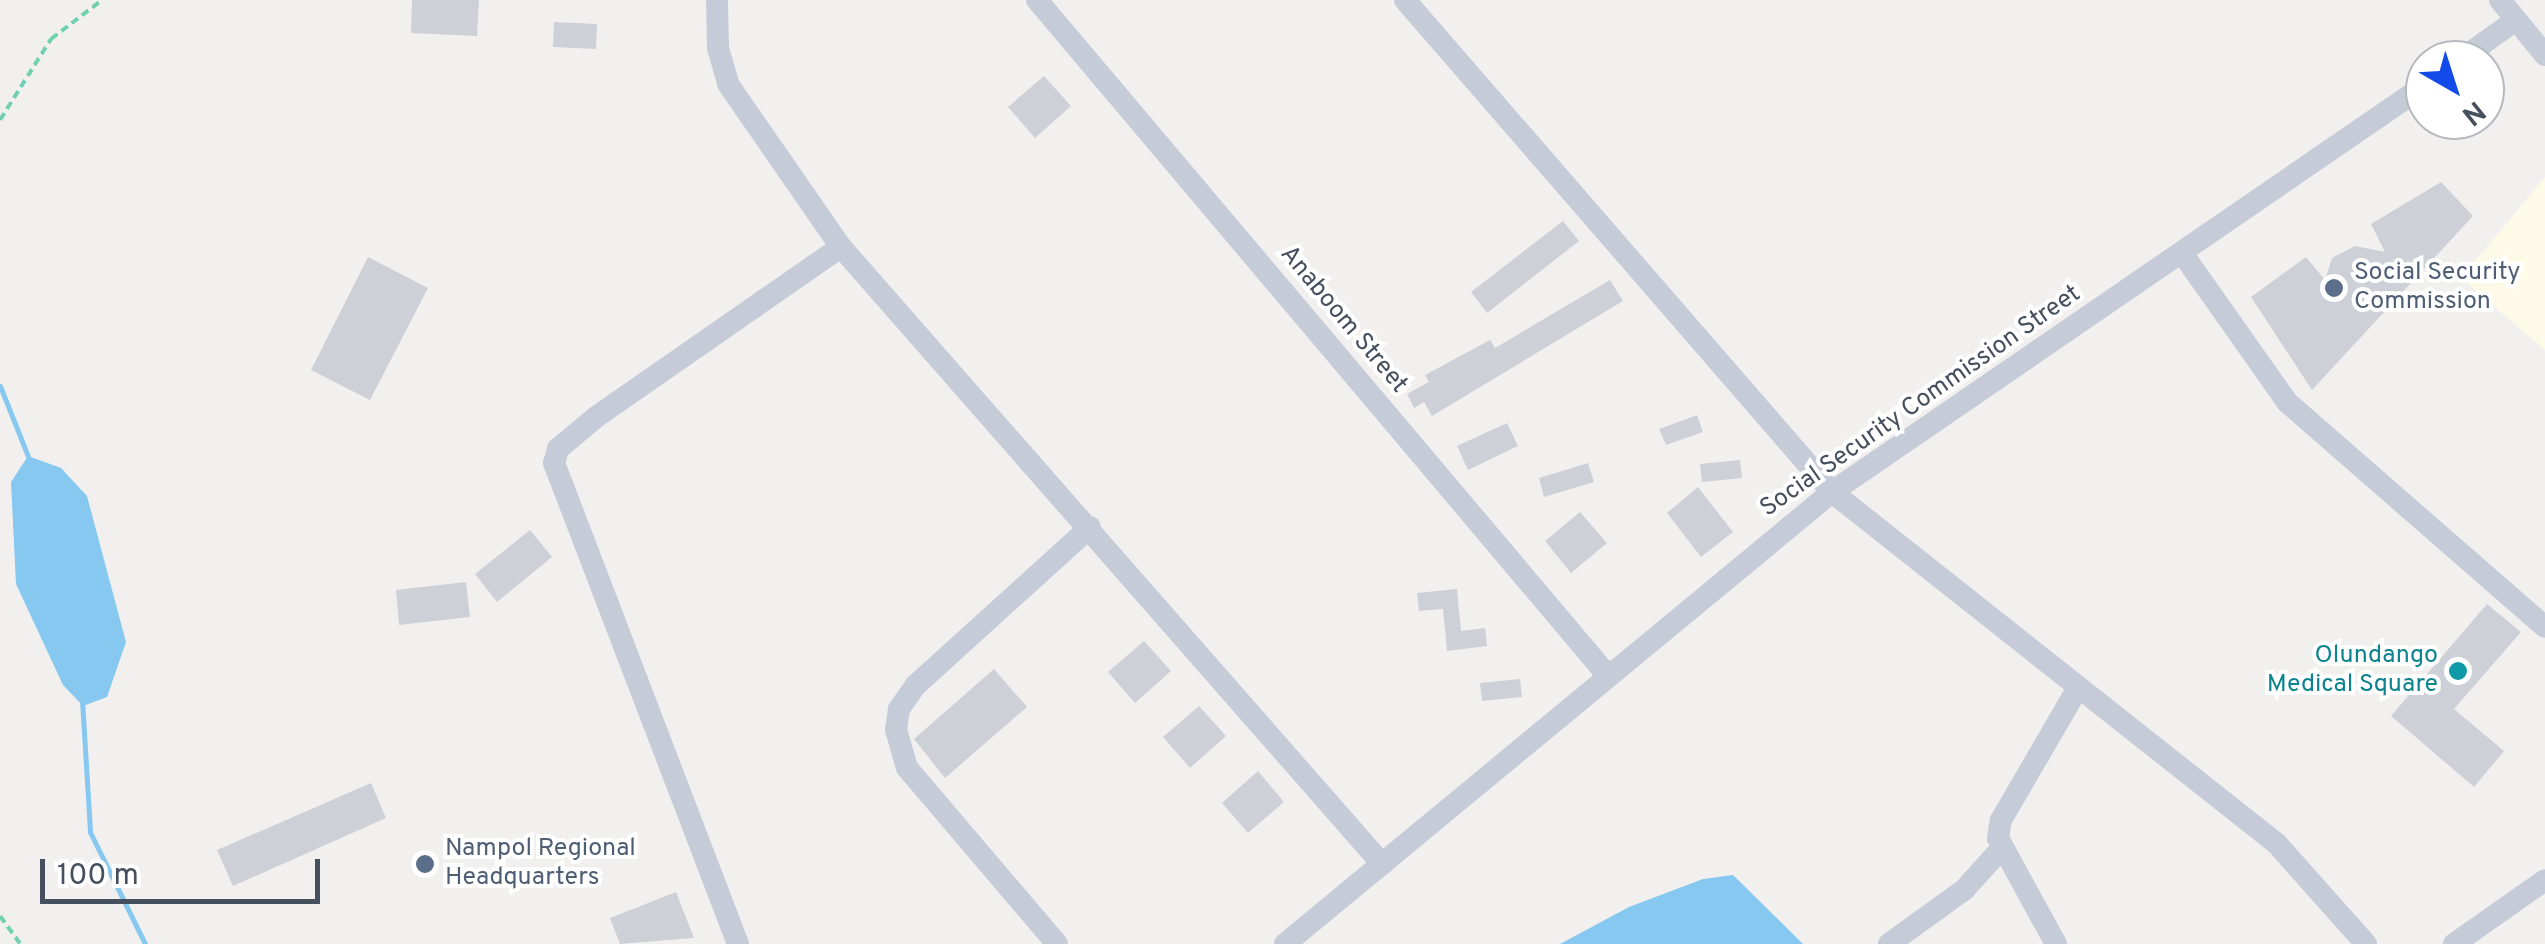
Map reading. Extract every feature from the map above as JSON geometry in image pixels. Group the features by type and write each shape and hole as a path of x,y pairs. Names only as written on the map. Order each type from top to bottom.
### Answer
{"street":[{"path":"717,0 718,48 728,84 841,247 1382,864"},
{"name":"Anaboom Street","path":"1037,0 1608,676"},
{"path":"1404,0 1832,492 2076,691 2277,844 2366,944"},
{"path":"2500,0 2513,22 2545,55"},
{"path":"2488,40 2513,22"},
{"name":"Social Security Commission Street","path":"1285,944 1832,492 2405,99"},
{"path":"738,944 554,463 558,449 596,417 841,247"},
{"path":"2182,253 2288,402 2545,627"},
{"path":"1058,944 908,768 896,730 900,709 916,685 1090,527"},
{"path":"2056,944 2000,850 2001,820 2076,691"},
{"path":"1889,944 1964,890 2000,850"},
{"path":"2454,944 2545,880"}],"path":[{"path":"0,120 51,39 102,0"},
{"path":"0,916 20,944"}],"shaded area":[{"path":"2545,177 2545,350 2461,278"}],"water":[{"path":"28,456 61,468 87,496 126,642 107,697 83,706 63,685 16,584 11,482"},
{"path":"1733,875 1803,944 1560,944 1629,907 1703,879"}],"building":[{"path":"412,0 479,0 477,36 411,33"},
{"path":"554,22 597,24 596,49 553,47"},
{"path":"1044,76 1071,106 1035,138 1008,107"},
{"name":"Social Security Commission","path":"2441,182 2473,216 2312,390 2251,297 2306,257 2325,280 2332,258 2355,246 2385,252 2371,224"},
{"path":"1563,221 1579,241 1487,313 1471,292"},
{"path":"368,257 428,288 370,400 311,370"},
{"path":"1610,280 1623,301 1432,416 1424,402 1414,408 1407,394 1429,382 1425,375 1490,340 1495,348"},
{"path":"1697,415 1703,432 1666,445 1659,429"},
{"path":"1507,423 1518,446 1468,470 1457,446"},
{"path":"1740,460 1742,478 1702,482 1700,464"},
{"path":"1588,463 1594,482 1544,497 1539,478"},
{"path":"1698,487 1733,532 1701,557 1667,513"},
{"path":"1580,512 1607,543 1571,573 1545,541"},
{"path":"530,530 552,557 497,602 475,574"},
{"path":"466,582 470,617 399,625 396,590"},
{"path":"1457,589 1461,631 1485,628 1487,646 1447,651 1443,609 1419,611 1417,593"},
{"name":"Olundango Medical Square","path":"2487,604 2521,632 2454,709 2504,751 2474,787 2391,716"},
{"path":"1144,641 1171,671 1135,703 1108,672"},
{"path":"994,669 1027,707 945,778 914,739"},
{"path":"1520,679 1522,697 1482,701 1480,683"},
{"path":"1199,706 1226,736 1190,768 1163,737"},
{"path":"1258,771 1284,802 1248,833 1222,803"},
{"path":"371,783 386,818 233,886 217,850"},
{"path":"676,892 694,938 620,944 610,918"}],"waterway":[{"path":"0,386 29,459"},
{"path":"82,700 90,832 145,944"}],"place":[{"name":"Social Security Commission","path":"2334,288"},
{"name":"Olundango Medical Square","path":"2458,671"},
{"name":"Nampol Regional Headquarters","path":"425,864"}]}
